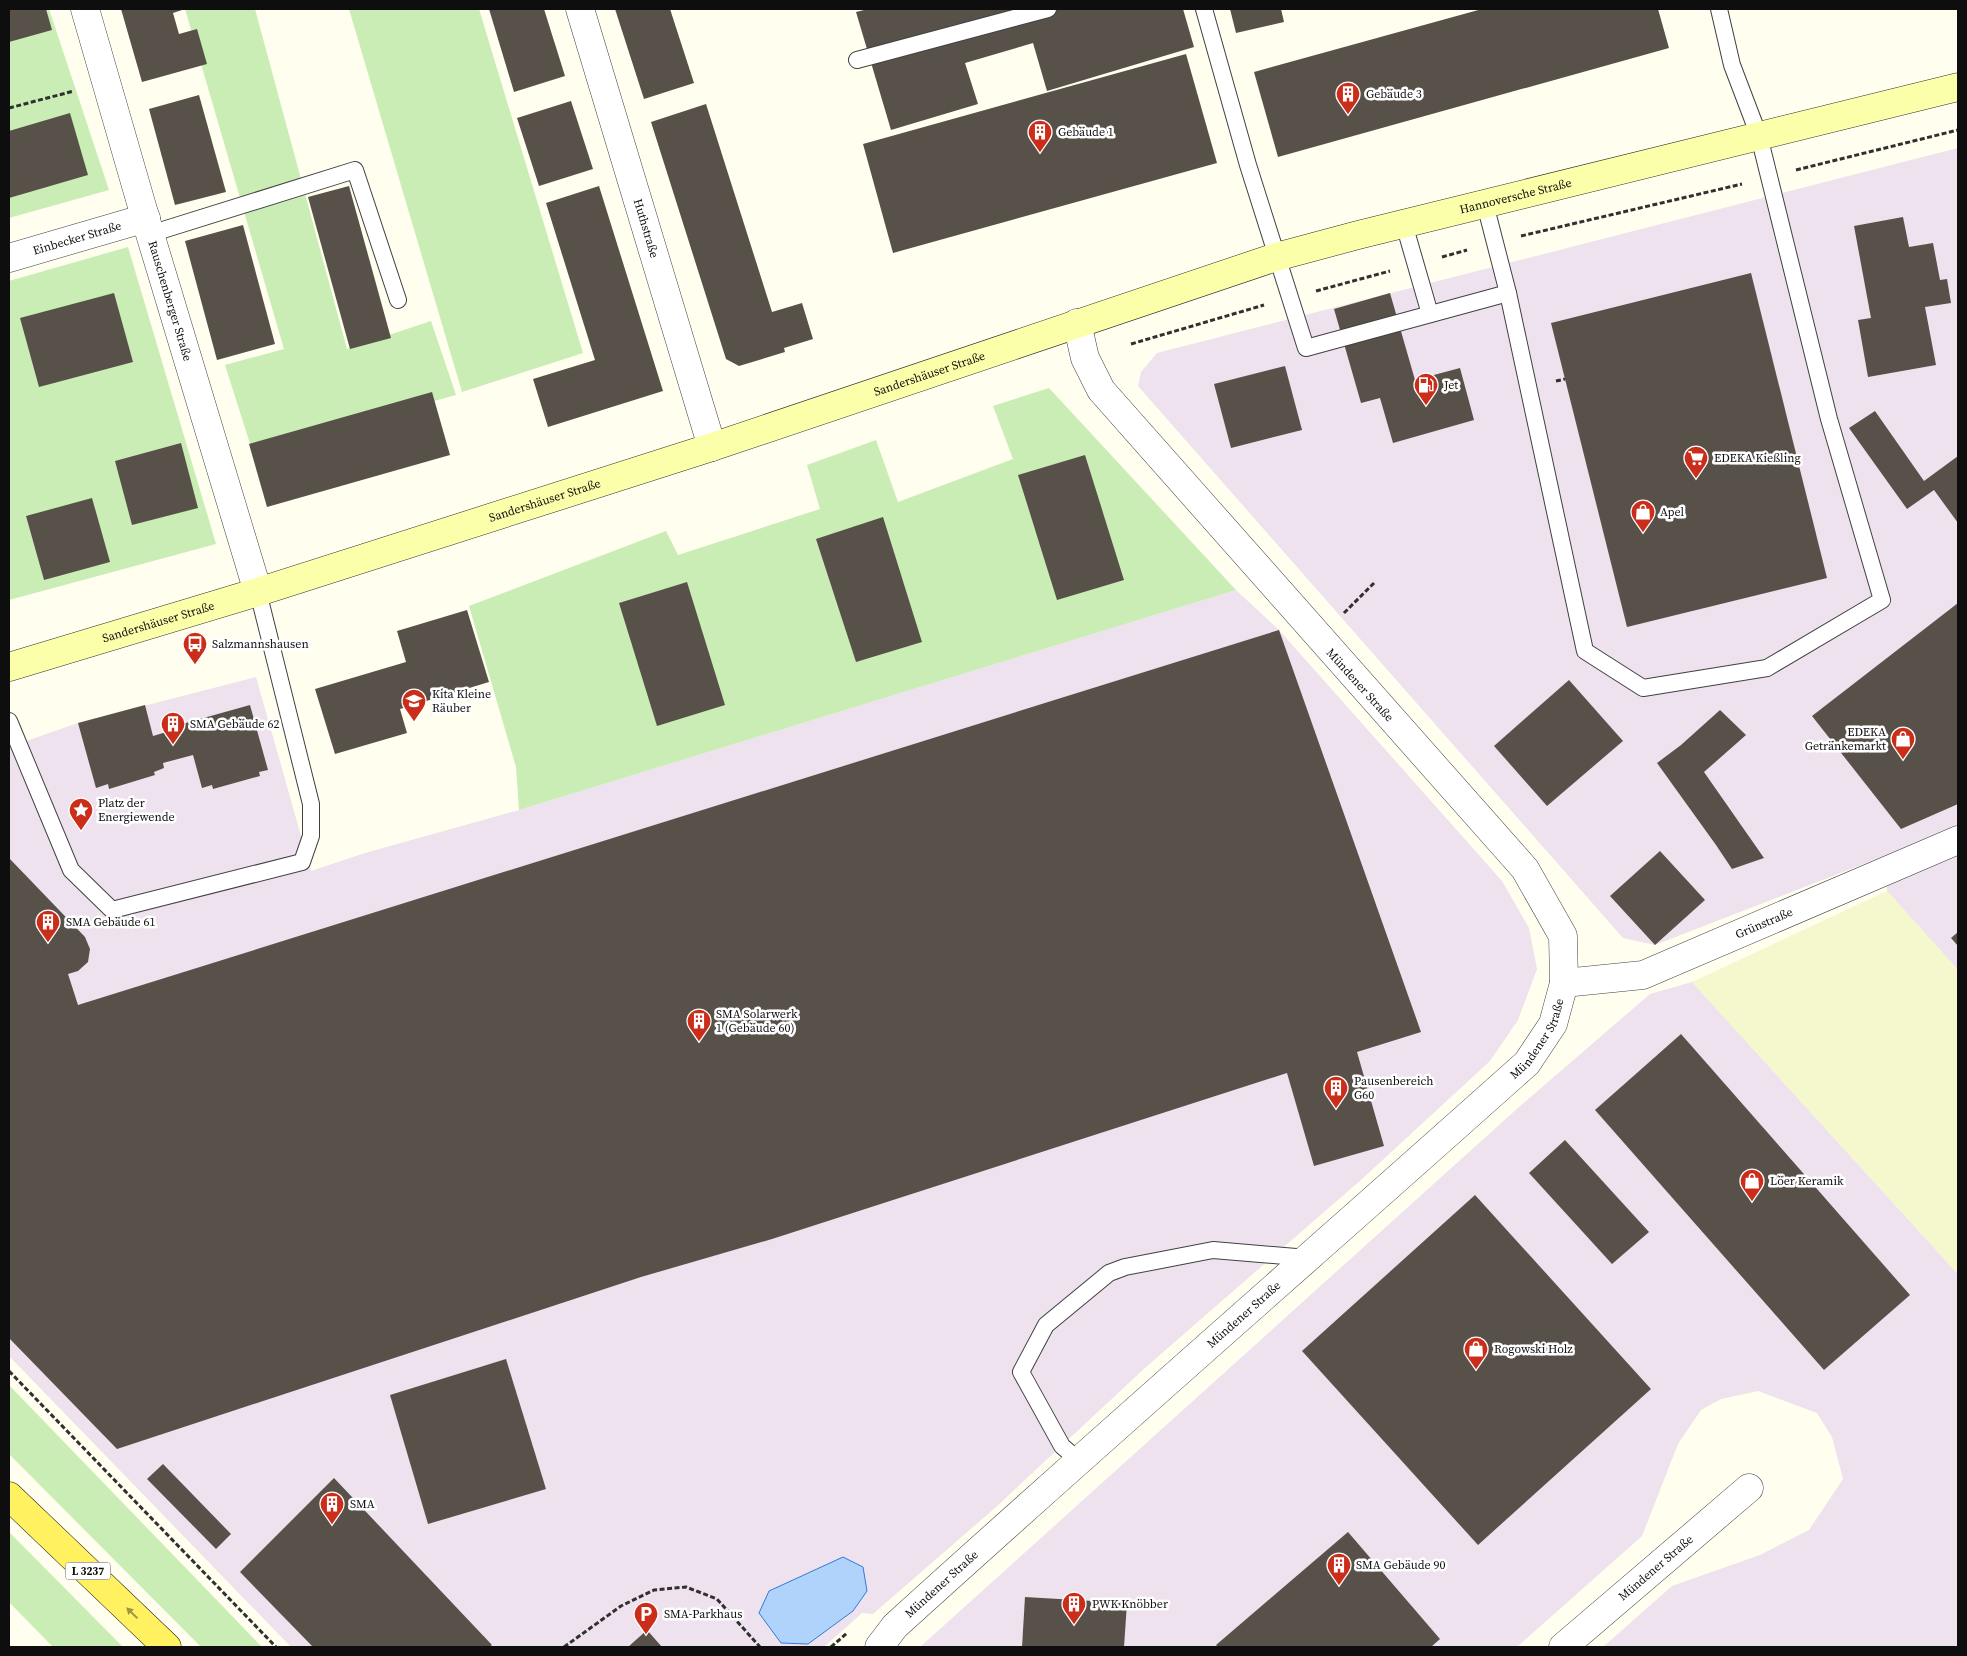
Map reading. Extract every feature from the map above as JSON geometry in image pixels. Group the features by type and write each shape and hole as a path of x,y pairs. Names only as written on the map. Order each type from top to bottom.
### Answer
{"main road":[{"name":"Hannoversche Straße","path":"1077,323 1276,257 1958,87"},
{"name":"Sandershäuser Straße","path":"9,667 258,592 712,447 1077,323"},
{"name":"L 3237","path":"9,1496 167,1647"}],"street":[{"name":"Rauschenberger Straße","path":"85,9 258,592"},
{"name":"Huthstraße","path":"580,9 712,447"},
{"name":"Einbecker Straße","path":"9,258 148,226"},
{"name":"Mündener Straße","path":"879,1647 895,1626 1078,1460 1528,1063 1553,1024 1564,983 1563,936 1525,869 1100,390 1085,358 1077,323"},
{"name":"Grünstraße","path":"1564,983 1643,975 1958,840"},
{"name":"Mündener Straße","path":"1563,1647 1749,1488"}],"lane":[{"path":"857,60 1048,9"},
{"path":"1204,9 1248,166 1306,348 1508,293"},
{"path":"1485,204 1508,293 1585,651 1643,688 1767,668 1882,600 1828,419 1759,136 1732,64 1719,9"},
{"path":"148,226 355,170 398,300"},
{"path":"1404,224 1430,314"},
{"path":"9,721 71,870 112,910 302,862 310,836 311,804 258,592"},
{"path":"1078,1460 1062,1446 1021,1372 1046,1325 1109,1273 1125,1267 1212,1250 1308,1258"}],"path":[{"path":"9,108 106,82"},
{"path":"1319,638 1374,583"},
{"path":"9,1371 276,1647"},
{"path":"564,1647 621,1606 654,1590 686,1587 717,1599 760,1647"}],"shaded area":[{"path":"1958,148 1958,970 1887,891 1884,856 1655,945 1623,938 1138,386 1141,372 1157,353"},
{"path":"1236,590 1279,630 1502,881 1529,928 1537,969 1518,1020 1490,1061 1362,1179 1146,1367 996,1507 873,1614 862,1613 824,1647 291,1647 9,1356 9,747 78,723 256,677 311,871 365,853 519,810"},
{"path":"1692,982 1958,1274 1958,1647 1603,1647 1672,1586 1760,1555 1809,1530 1843,1479 1832,1437 1817,1413 1758,1391 1721,1399 1701,1410 1678,1444 1642,1536 1517,1647 920,1647 1519,1107 1650,994"}],"green space":[{"path":"9,9 49,9 109,190 9,218"},
{"path":"185,9 255,9 347,349 431,321 456,395 252,450 225,365 284,349"},
{"path":"349,9 479,9 583,353 462,392"},
{"path":"128,247 216,544 9,600 9,281"},
{"path":"1049,388 1236,590 519,810 516,767 469,606 666,531 678,555 820,509 807,465 876,440 898,502 1013,459 993,406"},
{"path":"1887,891 1958,970 1958,1274 1692,982"},
{"path":"9,1385 262,1647 201,1647 9,1454"},
{"path":"9,1532 123,1647 53,1647 9,1602"}],"water":[{"path":"843,1557 863,1567 867,1591 853,1611 808,1644 781,1643 759,1613 769,1591"}],"building":[{"path":"9,9 46,9 52,30 9,42"},
{"path":"121,9 185,9 173,13 179,34 197,29 207,64 142,82"},
{"path":"489,9 544,9 565,76 514,92"},
{"path":"615,9 670,9 694,83 644,99"},
{"path":"868,9 1183,9 1194,47 1047,91 1033,43 965,63 978,104 891,130 856,12"},
{"path":"1230,9 1281,9 1284,22 1236,33"},
{"name":"Gebäude 3","path":"1482,9 1658,9 1669,48 1278,157 1254,72"},
{"name":"Gebäude 1","path":"1186,54 1217,163 893,253 863,144"},
{"path":"199,95 226,192 175,205 149,109"},
{"path":"571,101 593,169 539,186 517,118"},
{"path":"706,104 772,312 802,303 813,339 784,348 785,352 739,366 726,359 651,122"},
{"path":"70,113 88,175 9,198 9,131"},
{"path":"349,186 391,338 350,349 308,197"},
{"path":"599,186 663,391 548,427 533,379 595,360 546,203"},
{"path":"1903,217 1909,247 1933,243 1940,280 1947,279 1951,303 1925,307 1936,365 1868,377 1858,320 1871,318 1854,226"},
{"path":"243,225 275,344 217,360 185,241"},
{"name":"EDEKA Kießling","path":"1751,273 1827,578 1627,627 1551,323"},
{"path":"114,293 133,362 39,387 20,318"},
{"path":"1390,293 1415,380 1460,368 1474,420 1393,443 1380,398 1361,403 1334,309"},
{"path":"1285,366 1302,430 1231,448 1214,384"},
{"path":"432,392 450,455 267,507 249,444"},
{"path":"1875,411 1924,481 1958,456 1958,523 1934,490 1907,509 1849,428"},
{"path":"181,443 198,508 132,525 115,461"},
{"path":"1085,455 1124,580 1057,600 1018,475"},
{"path":"92,498 110,562 44,580 26,516"},
{"path":"883,517 922,642 856,662 816,539"},
{"path":"687,582 725,705 657,726 619,603"},
{"name":"EDEKA Getränkemarkt","path":"1958,603 1958,804 1901,829 1812,716"},
{"path":"467,610 489,682 400,709 407,733 335,754 315,689 406,662 397,631"},
{"name":"SMA Solarwerk 1 (Gebäude 60)","path":"1279,630 1421,1032 1357,1052 1384,1146 1314,1166 1287,1073 772,1239 641,1277 117,1449 9,1338 9,858 85,937 90,949 88,962 78,971 68,974 78,1005"},
{"path":"1569,680 1623,741 1547,806 1494,746"},
{"name":"SMA Gebäude 62","path":"145,705 153,736 183,727 182,724 250,705 268,770 259,772 260,776 213,789 212,785 202,788 193,755 163,763 164,768 154,772 155,775 109,789 108,784 96,788 78,723"},
{"path":"1720,710 1746,735 1704,772 1764,858 1732,869 1657,763 1681,745"},
{"path":"1660,851 1705,900 1655,945 1610,896"},
{"path":"1958,932 1958,946 1951,938"},
{"name":"Löer Keramik","path":"1681,1034 1910,1295 1824,1370 1595,1110"},
{"path":"1565,1140 1649,1232 1612,1264 1529,1173"},
{"name":"Rogowski Holz","path":"1475,1195 1651,1389 1478,1545 1302,1351"},
{"path":"506,1359 546,1489 428,1524 390,1395"},
{"path":"163,1464 231,1534 216,1549 147,1479"},
{"name":"SMA","path":"334,1478 492,1645 489,1647 313,1647 240,1572"},
{"name":"SMA Gebäude 90","path":"1348,1532 1440,1639 1431,1647 1218,1647 1216,1645"},
{"name":"PWK Knöbber","path":"1025,1597 1127,1603 1124,1647 1022,1647"},
{"name":"SMA-Parkhaus","path":"647,1630 662,1647 628,1647"}],"place":[{"name":"Gebäude 3","path":"1348,115"},
{"name":"Gebäude 1","path":"1040,153"},
{"name":"Jet","path":"1426,406"},
{"name":"EDEKA Kießling","path":"1696,479"},
{"name":"Apel","path":"1643,533"},
{"name":"Salzmannshausen","path":"195,665"},
{"name":"Kita Kleine Räuber","path":"414,722"},
{"name":"SMA Gebäude 62","path":"173,745"},
{"name":"EDEKA Getränkemarkt","path":"1903,760"},
{"name":"Platz der Energiewende","path":"81,831"},
{"name":"SMA Gebäude 61","path":"48,943"},
{"name":"SMA Solarwerk 1 (Gebäude 60)","path":"699,1042"},
{"name":"Pausenbereich G60","path":"1336,1109"},
{"name":"Löer Keramik","path":"1752,1202"},
{"name":"Rogowski Holz","path":"1476,1370"},
{"name":"SMA","path":"332,1525"},
{"name":"SMA Gebäude 90","path":"1339,1586"},
{"name":"PWK Knöbber","path":"1074,1625"},
{"name":"SMA-Parkhaus","path":"646,1635"}]}
